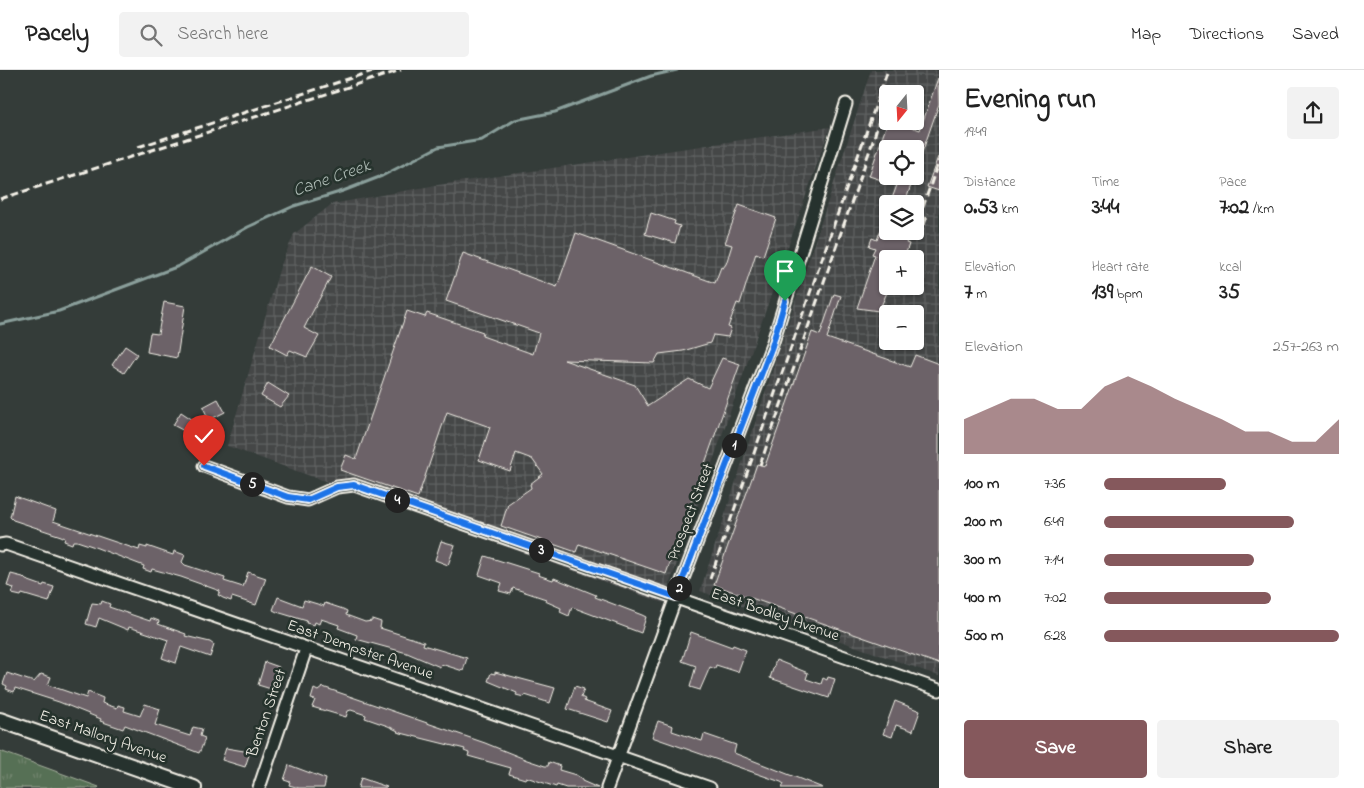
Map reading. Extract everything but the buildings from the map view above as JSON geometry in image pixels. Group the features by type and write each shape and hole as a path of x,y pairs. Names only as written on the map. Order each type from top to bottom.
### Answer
{"main road":[{"name":"East Mallory Avenue","path":"0,720 194,788"}],"street":[{"name":"Prospect Street","path":"607,788 676,597 772,346 846,104"},
{"name":"East Bodley Avenue","path":"204,466 288,497 308,500 337,487 354,485 939,690"},
{"name":"East Dempster Avenue","path":"0,545 6,544 710,788"},
{"name":"Benton Street","path":"258,788 306,649"}],"shaded area":[{"path":"871,70 939,70 939,676 700,591"},
{"path":"830,127 663,603 227,446 280,267 294,234 332,204 431,186"}],"green space":[{"path":"0,751 99,787 0,788"}],"waterway":[{"name":"Cane Creek","path":"0,324 59,311 179,266 248,227 294,206 343,191 382,176 438,147 482,140 515,120 555,112 651,76 677,70"}],"railway":[{"path":"138,147 376,70"},
{"path":"0,199 401,70"},
{"path":"710,579 888,70"},
{"path":"760,465 879,120"},
{"path":"924,204 939,160"},
{"path":"924,224 928,213"}],"route":[{"path":"204,466 288,497 308,500 337,487 354,485 676,597 772,346 785,301"}]}
